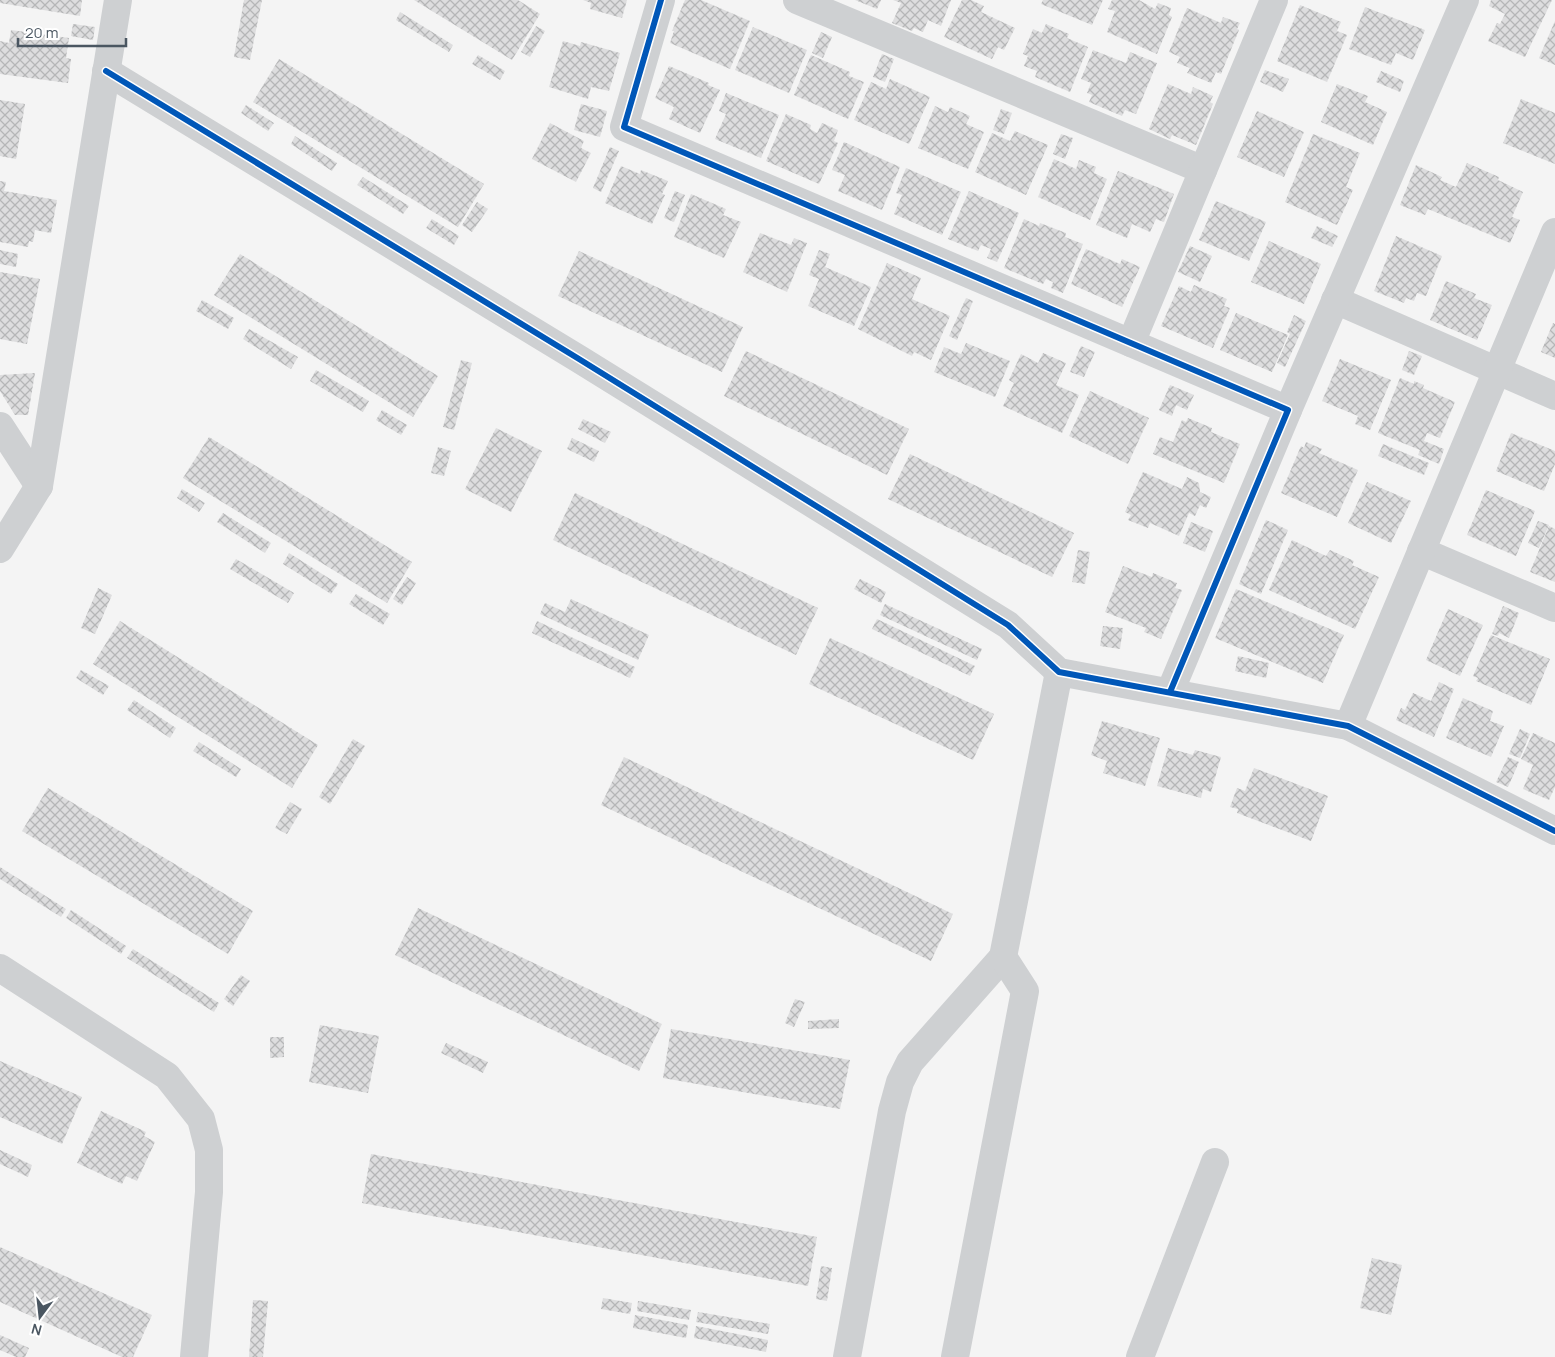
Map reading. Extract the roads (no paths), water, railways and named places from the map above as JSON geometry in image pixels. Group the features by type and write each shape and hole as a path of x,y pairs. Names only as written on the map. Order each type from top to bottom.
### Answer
{"street":[{"path":"0,549 39,486 118,0"},
{"path":"661,0 624,127 1288,410"},
{"path":"797,0 1203,170"},
{"path":"1170,692 1288,410 1465,0"},
{"path":"1131,343 1203,170 1267,2"},
{"path":"106,71 587,364 1008,625 1059,672 1348,726 1555,831"},
{"path":"1348,726 1555,232"},
{"path":"1335,300 1555,396"},
{"path":"0,426 39,486"},
{"path":"1421,550 1555,608"},
{"path":"847,1357 892,1111 900,1082 910,1062 1003,957 1059,672"},
{"path":"955,1357 1025,991 1003,957"},
{"path":"0,968 167,1076 201,1119 208,1150 209,1192 194,1357"},
{"path":"1140,1357 1215,1162"}]}
